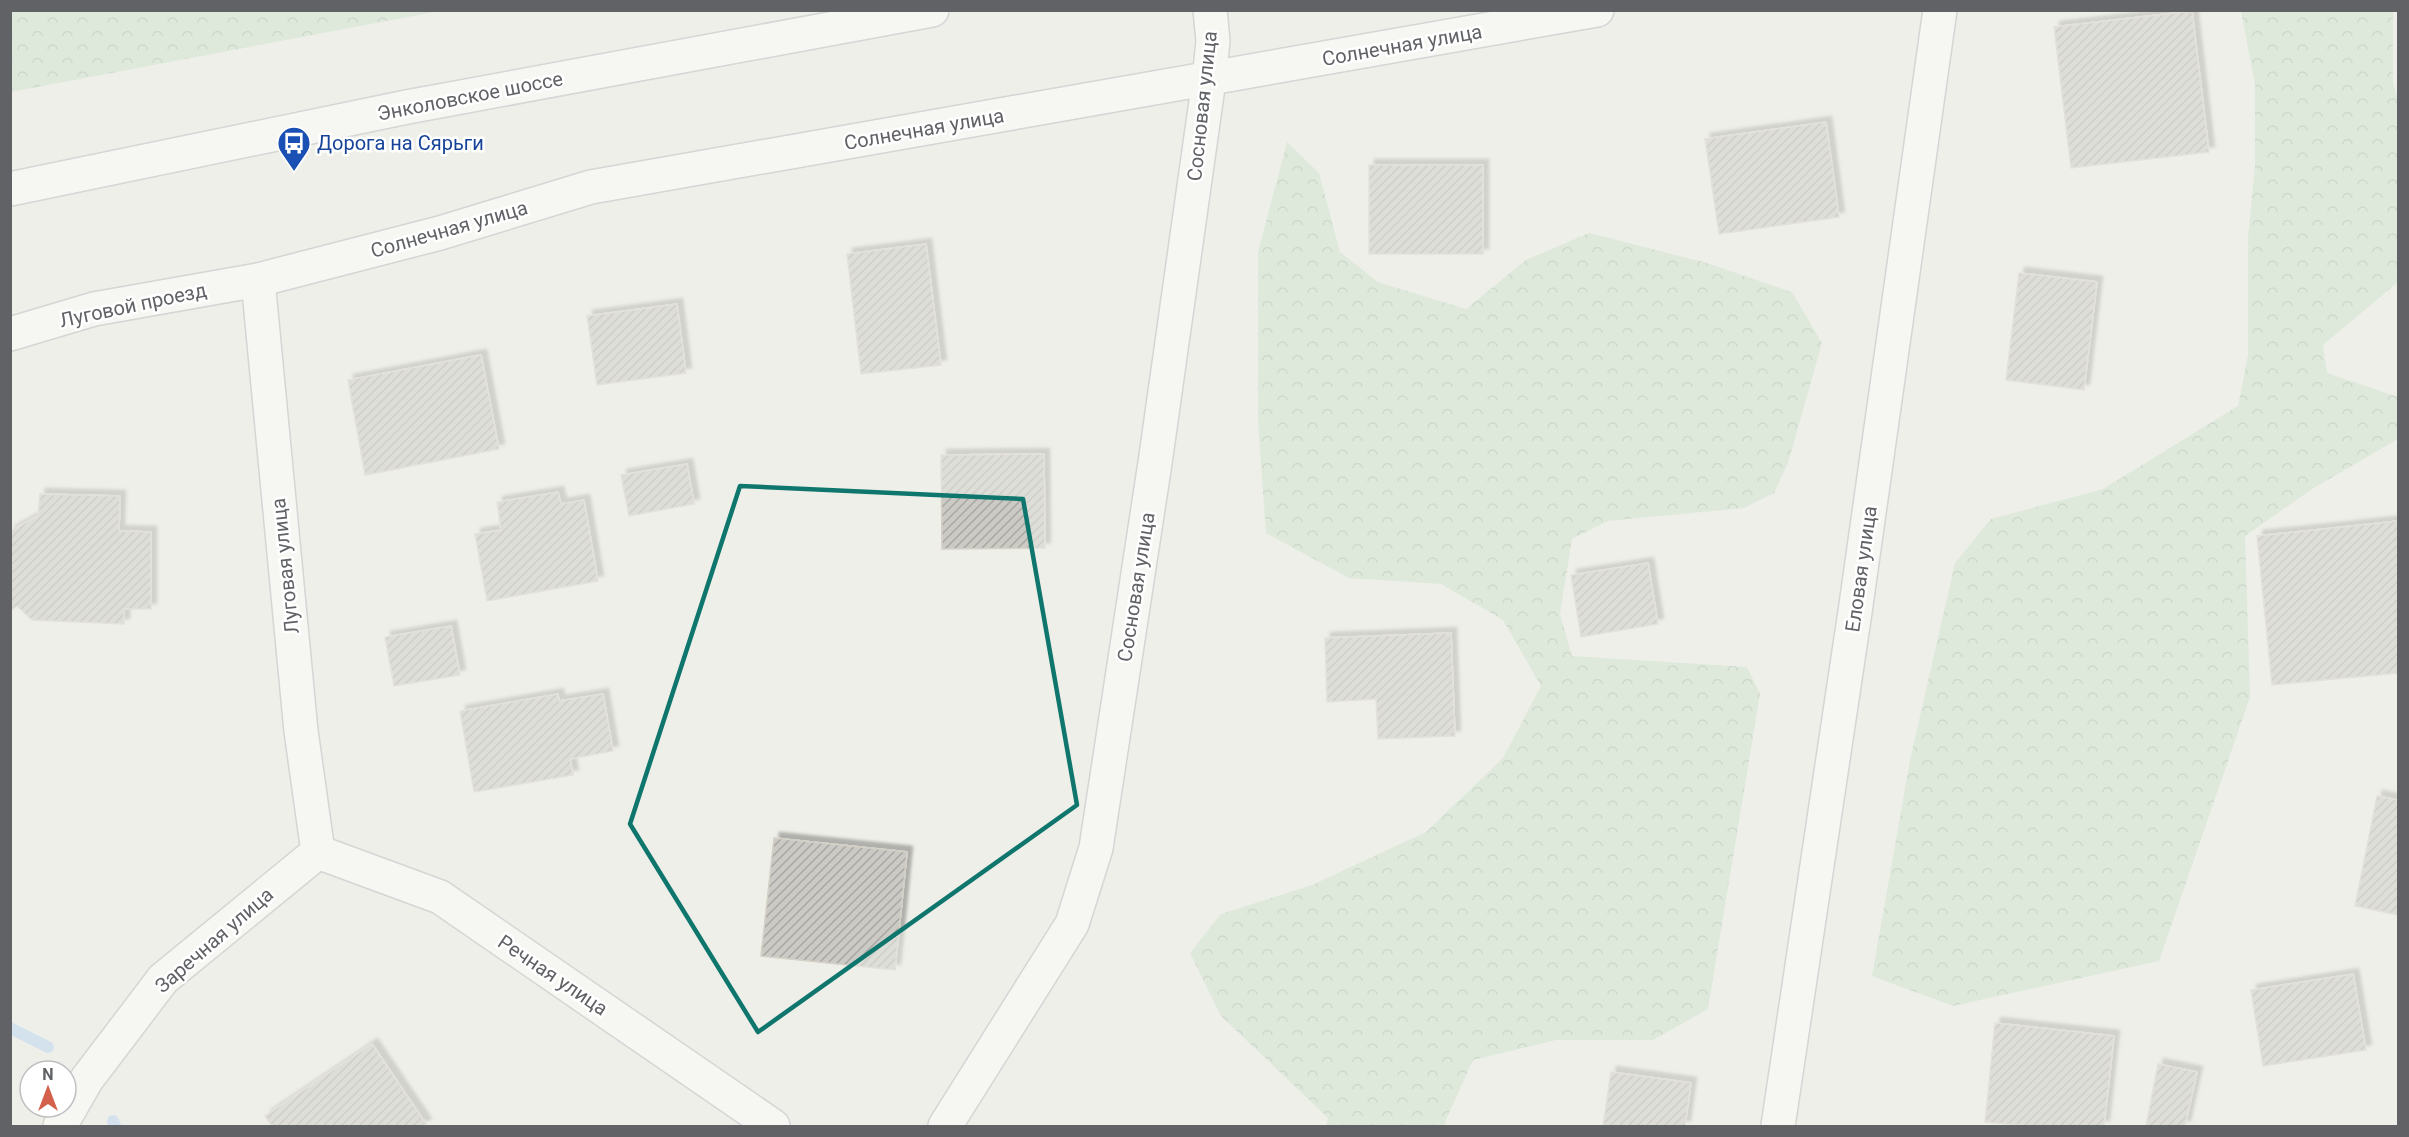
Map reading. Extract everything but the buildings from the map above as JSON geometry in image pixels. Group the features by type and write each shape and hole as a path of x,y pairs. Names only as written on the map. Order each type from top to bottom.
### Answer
{"street":[{"name":"Энколовское шоссе","path":"10,189 407,107 932,10"},
{"name":"Сосновая улица","path":"945,1126 1072,924 1096,848 1155,463 1209,80 1213,41 1210,10"},
{"name":"Солнечная улица","path":"258,280 440,233 591,188 1597,10"},
{"name":"Еловая улица","path":"1778,1126 1855,612 1940,10"},
{"name":"Луговой проезд","path":"10,334 94,309 258,280"},
{"name":"Луговая улица","path":"258,280 301,731 318,852"},
{"name":"Заречная улица","path":"60,1126 87,1079 163,979 318,852"},
{"name":"Речная улица","path":"318,852 440,897 773,1126"}],"highlighted area":[{"path":"740,486 1023,499 1077,805 758,1032 630,824"}],"green space":[{"path":"11,10 440,10 440,11 11,92"},
{"path":"2241,11 2393,11 2393,83 2398,99 2398,282 2323,345 2327,373 2398,397 2398,439 2312,489 2245,536 2250,697 2159,961 1953,1006 1872,976 1910,760 1955,563 1991,519 2103,489 2238,406 2248,355 2248,237 2255,167 2255,85"},
{"path":"1287,142 1319,173 1340,252 1378,282 1466,309 1526,260 1589,233 1707,263 1792,292 1822,343 1788,463 1774,493 1744,508 1608,521 1572,539 1560,614 1572,656 1747,667 1760,694 1708,1009 1653,1040 1556,1040 1473,1060 1445,1126 1326,1126 1328,1118 1221,1016 1190,953 1221,914 1312,885 1426,832 1503,758 1541,686 1503,620 1441,584 1349,578 1266,533 1258,423 1258,252"}],"waterway":[{"path":"10,1028 48,1047"},
{"path":"113,1121 115,1126"}],"place":[{"name":"Дорога на Сярьги","path":"294,172"}]}
